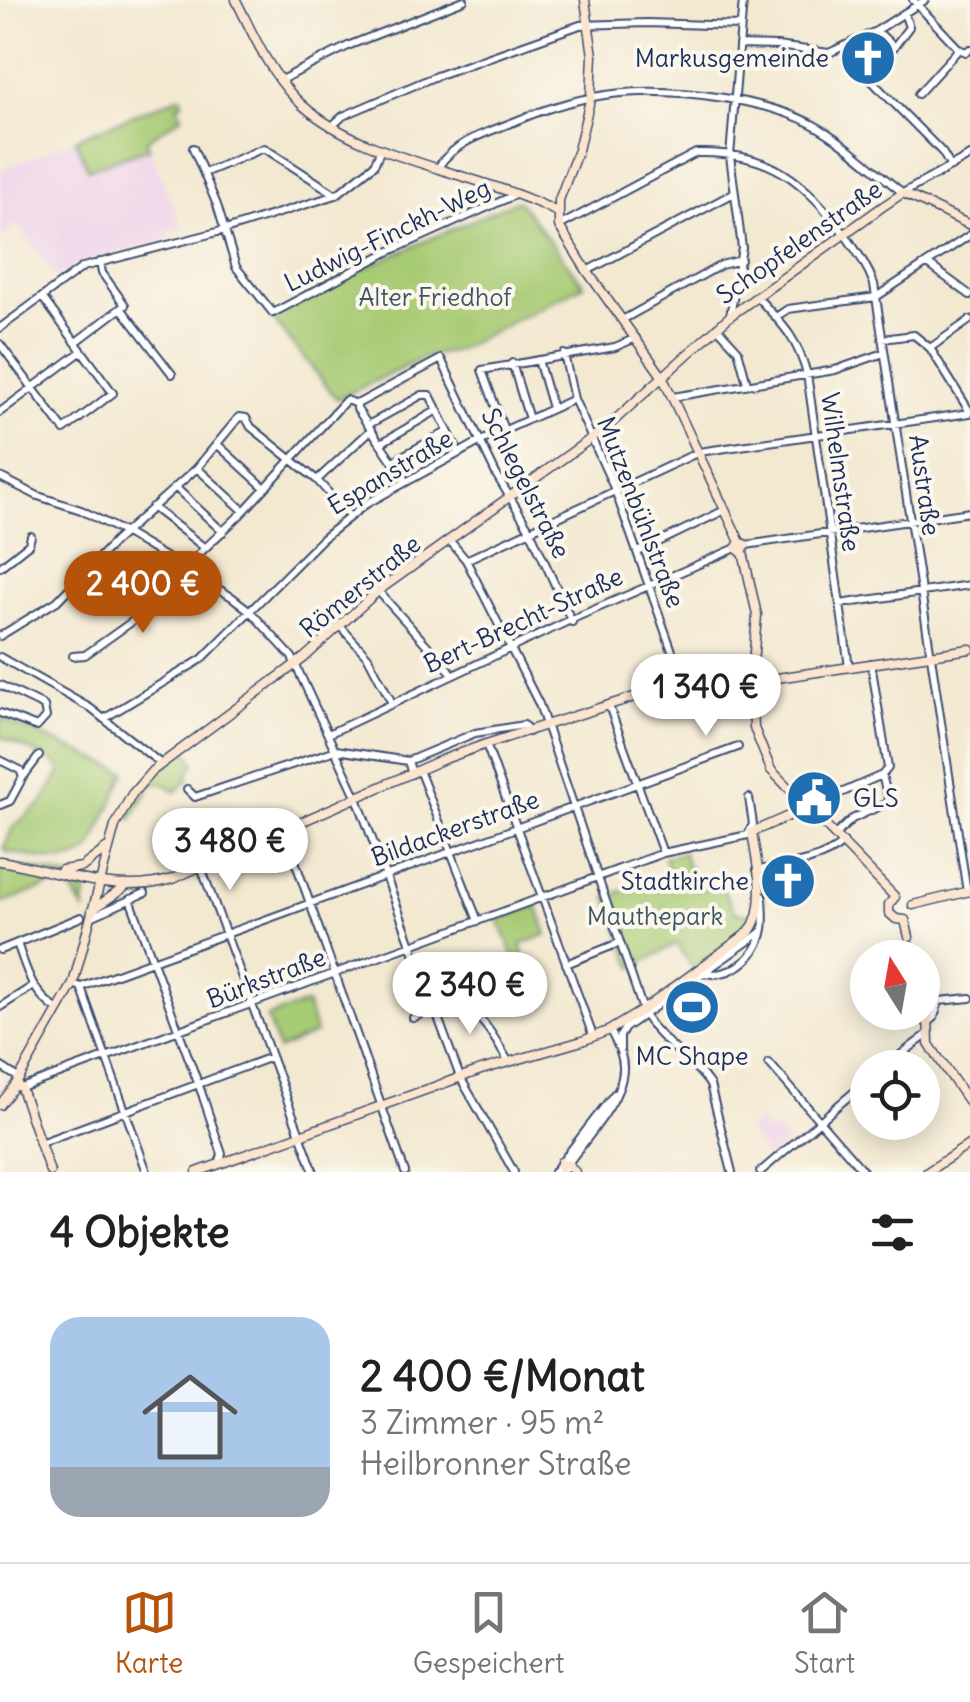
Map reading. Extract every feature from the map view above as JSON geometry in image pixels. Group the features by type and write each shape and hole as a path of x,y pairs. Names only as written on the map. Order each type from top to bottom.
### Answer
{"main road":[{"path":"236,0 281,80 298,101 331,126 381,149 518,193 557,212"},
{"path":"585,0 593,56 591,96 557,212 560,226 662,376 742,547 757,615 751,682 754,728 770,770 895,897 908,898 913,912 904,920 890,913 889,904 895,897"},
{"path":"903,193 970,225"},
{"name":"Schopfelenstraße","path":"662,376 716,326 903,193"},
{"name":"Römerstraße","path":"0,1105 19,1084 58,1010 77,985 88,914 108,848 121,811 151,772 296,663 378,591 624,414 662,376"},
{"path":"0,860 125,887 147,887 486,744 683,682 751,682 970,649"},
{"path":"197,1172 508,1060 610,1030 644,1013 761,926 754,830 810,808"},
{"path":"57,871 82,867 108,848"},
{"path":"88,914 125,887"},
{"path":"913,905 968,891"},
{"path":"904,920 909,937"},
{"path":"928,1030 970,1104"},
{"path":"19,1084 50,1172"},
{"path":"927,1172 970,1144"}],"street":[{"path":"281,80 350,45 464,0"},
{"path":"730,316 741,260 741,226 730,156 742,0"},
{"path":"739,46 776,46 821,53 844,48 926,0"},
{"path":"914,4 965,50 918,94"},
{"path":"876,30 894,47 909,27 904,13"},
{"path":"331,126 343,116 436,76 589,23 740,26"},
{"path":"844,48 942,152 951,167"},
{"path":"439,166 448,152 550,107 591,96 667,90 774,109 811,123 903,193"},
{"path":"193,148 225,230"},
{"path":"204,172 264,148 336,195"},
{"path":"0,328 83,267 225,230 336,195 374,165 381,149"},
{"path":"560,226 696,153 730,156"},
{"name":"Austraße","path":"730,156 757,161 794,179 824,205 867,265 876,297 968,891"},
{"name":"Schopfelenstraße","path":"903,193 970,156"},
{"name":"Ludwig-Finckh-Weg","path":"225,230 236,267 273,313 350,270 518,193"},
{"path":"587,271 734,193"},
{"path":"776,318 788,309 876,297 970,235"},
{"path":"624,319 721,265 741,260"},
{"path":"76,342 125,305 102,273 100,262"},
{"path":"928,264 970,295"},
{"path":"0,344 64,430 113,392 42,296"},
{"name":"Wilhelmstraße","path":"758,298 790,330 807,374 849,667"},
{"path":"121,308 172,374"},
{"path":"930,348 970,320"},
{"path":"716,326 738,350 747,384"},
{"path":"466,560 699,452 970,413 930,348 914,335 882,339"},
{"path":"504,430 482,370 614,347 636,338"},
{"path":"0,412 82,351"},
{"path":"673,397 835,370 884,353"},
{"name":"Mutzenbühlstraße","path":"564,354 574,399 615,490 683,682"},
{"name":"Schlegelstraße","path":"357,404 441,358 445,362 572,622"},
{"path":"538,360 552,408"},
{"path":"512,363 529,419"},
{"path":"317,480 370,427 422,395 430,395 459,453"},
{"name":"Espanstraße","path":"105,718 202,659 349,516 459,453 574,399"},
{"path":"184,568 244,511 346,400 357,404 356,409 406,481"},
{"path":"381,443 436,412"},
{"path":"0,636 57,601 218,446 242,416 317,480 349,516"},
{"path":"393,461 447,432"},
{"path":"218,446 265,488"},
{"path":"196,468 244,511"},
{"path":"0,478 126,532 184,568 250,611 296,663 356,798 460,1077 514,1172"},
{"path":"175,487 223,532"},
{"path":"152,507 204,548"},
{"path":"638,552 726,509"},
{"name":"Bert-Brecht-Straße","path":"328,734 649,585 742,547 970,512"},
{"path":"0,567 29,544 31,536"},
{"path":"450,540 466,560 539,704 644,1013 654,1030 706,1079 732,1172"},
{"path":"73,656 84,655 146,611 154,610 196,576"},
{"path":"840,604 970,585"},
{"path":"378,591 453,674"},
{"path":"340,626 368,657 392,703"},
{"path":"0,658 105,718 160,763"},
{"path":"810,808 882,776 888,768 871,663"},
{"path":"0,684 44,706 46,717 37,727 0,713"},
{"path":"609,706 663,853"},
{"path":"187,788 195,797 336,750 408,761 474,733 524,725 529,732"},
{"path":"486,744 593,1036"},
{"name":"Bildackerstraße","path":"77,985 738,747"},
{"path":"0,805 10,801 23,775 39,756"},
{"path":"0,760 23,775"},
{"path":"408,761 451,850 478,922"},
{"path":"836,834 852,819 889,802 882,776"},
{"path":"749,798 754,830"},
{"path":"168,821 189,872"},
{"path":"284,830 406,1172"},
{"name":"Bürkstraße","path":"19,1084 107,1059 663,853 754,830"},
{"path":"700,973 721,974 741,965 756,950 761,926 758,870 806,860 844,842"},
{"path":"201,866 314,1172"},
{"path":"0,950 145,893"},
{"path":"130,899 200,1085 223,1162 230,1172"},
{"path":"17,943 33,986 43,1000 58,1010"},
{"path":"566,964 619,943"},
{"path":"77,985 147,1172"},
{"path":"0,1007 33,986"},
{"path":"940,1001 970,998"},
{"path":"413,1018 434,1007 456,1003 493,1035 508,1060"},
{"path":"620,1050 621,1033 644,1013"},
{"path":"564,1169 615,1092 624,1065 610,1030"},
{"path":"907,1050 930,1030"},
{"path":"40,1143 271,1057"},
{"path":"769,1063 864,1172"},
{"path":"0,1066 19,1084"},
{"path":"760,1172 850,1095"}],"shaded area":[{"path":"75,139 88,169 149,148 183,228 168,233 170,240 83,262 57,278 18,225 0,238 0,171"},
{"path":"758,1122 788,1142 768,1159 746,1130"}],"green space":[{"path":"181,96 183,102 177,105 182,116 147,140 149,148 88,169 75,139"},
{"name":"Alter Friedhof","path":"518,200 584,285 455,351 428,356 337,399 272,318 330,283"},
{"path":"0,718 126,772 91,849 82,855 51,860 7,852 4,847 13,827 42,803 61,771 54,762 0,736"},
{"path":"186,749 195,764 188,773 189,779 176,792 165,784 153,783 131,819 127,812 148,780"},
{"name":"Mauthepark","path":"683,852 696,890 721,886 735,912 751,914 737,938 693,968 676,944 633,968 607,897 669,873 664,858"},
{"path":"0,865 46,872 80,884 86,890 84,910 66,880 0,904"},
{"path":"537,906 547,934 521,945 530,972 522,974 498,919"},
{"path":"306,1004 316,1033 278,1050 267,1017"}],"place":[{"name":"Markusgemeinde","path":"868,58"},
{"name":"GLS","path":"814,798"},
{"name":"Stadtkirche","path":"788,881"},
{"name":"MC Shape","path":"692,1007"}]}
